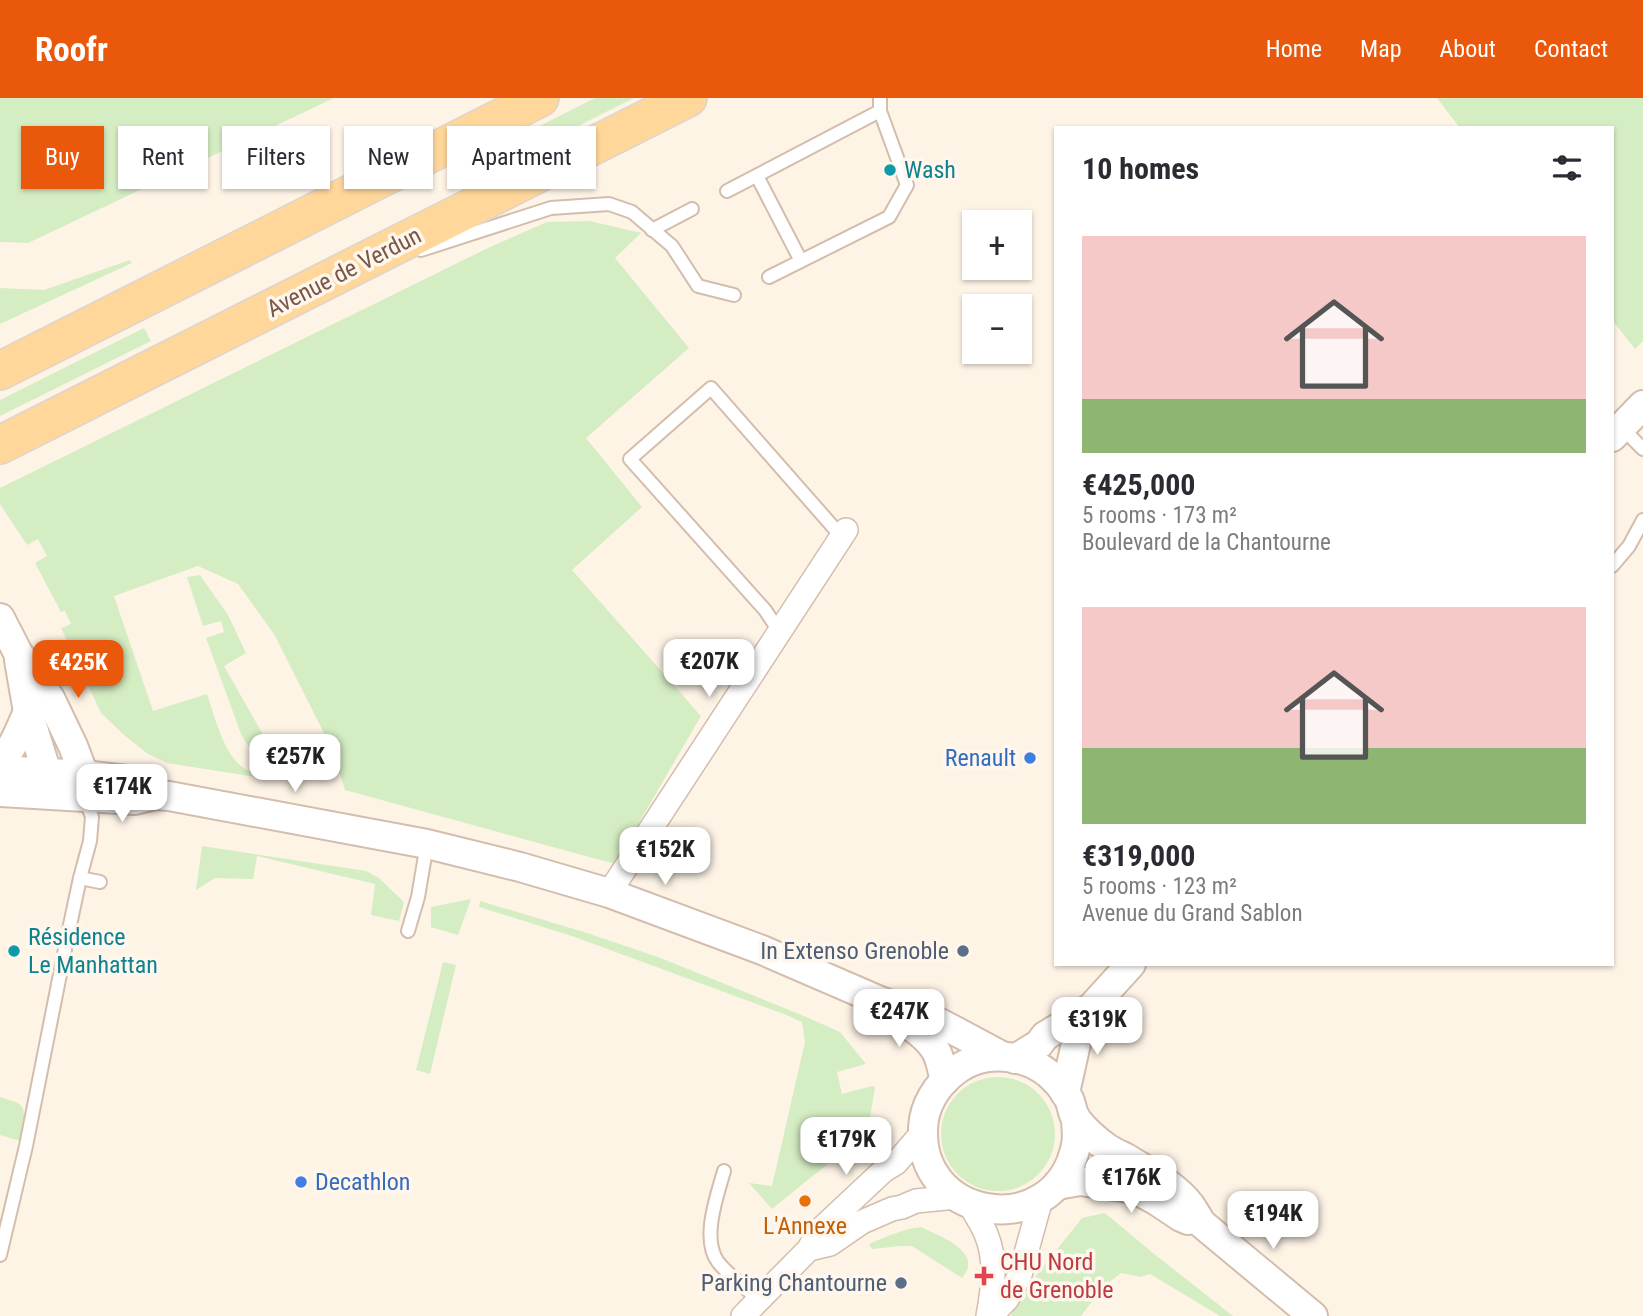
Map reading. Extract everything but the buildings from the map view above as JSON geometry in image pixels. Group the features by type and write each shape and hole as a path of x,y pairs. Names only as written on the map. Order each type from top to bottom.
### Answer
{"main road":[{"path":"12,356 297,220 540,98"},
{"name":"Avenue de Verdun","path":"0,445 688,98"}],"street":[{"path":"1616,432 1643,405"},
{"path":"609,893 844,533"},
{"path":"0,618 18,653 50,698 73,746 85,786"},
{"path":"18,653 28,712 47,773"},
{"path":"0,760 11,747 28,712"},
{"path":"0,770 47,773 135,800 155,795 247,810 427,844 520,867 609,893 762,950 880,1001 942,1024 1008,1058"},
{"path":"0,792 85,786"},
{"path":"1008,1058 1039,1044 1045,1036 1091,1008 1129,966"},
{"path":"880,1001 923,1036 934,1049 945,1080"},
{"path":"990,1316 1007,1299 1020,1275 1049,1192 1070,1165 1077,1142 1070,1106 1077,1039 1091,1008"},
{"path":"1201,1223 1181,1217 1135,1189 1080,1181 1014,1209 984,1209 963,1201 944,1187 928,1162 923,1132 926,1112 934,1093 963,1066 982,1058 1022,1059 1040,1068 1056,1081 1070,1106 1109,1149 1163,1181 1189,1204 1201,1223 1313,1316"},
{"path":"751,1308 808,1249 818,1232 883,1171 897,1163 923,1132"},
{"path":"808,1249 830,1244 862,1222 916,1201 963,1201"},
{"path":"963,1201 985,1231 989,1242 994,1279 990,1316"}],"lane":[{"path":"727,191 880,104 907,185 889,217 769,277"},
{"path":"757,176 801,261"},
{"path":"321,283 551,208 609,204 632,212 672,246 698,286 734,295"},
{"path":"652,230 692,209"},
{"path":"779,631 765,610 630,459 711,388 844,533"},
{"path":"1616,432 1643,449"},
{"path":"1614,564 1629,546 1643,520"},
{"path":"0,1255 26,1146 92,829 85,786"},
{"path":"408,931 418,897 427,844"},
{"path":"80,878 100,882"},
{"path":"724,1171 712,1217 710,1243 717,1261 751,1308"}],"green space":[{"path":"0,98 334,98 275,126 222,126 222,151 208,158 208,126 118,126 118,189 142,189 28,243 0,242"},
{"path":"595,98 634,98 578,126 540,126"},
{"path":"1437,98 1643,98 1643,341 1635,349 1614,323 1614,126 1458,126"},
{"path":"590,221 641,233 615,258 689,348 586,438 642,507 572,570 701,716 615,864 345,790 330,745 274,634 238,584 198,566 114,596 153,711 207,694 222,737 233,758 249,771 277,775 275,780 167,763 148,754 124,735 101,713 61,628 71,624 65,611 61,612 35,563 47,556 38,539 27,545 0,504 0,488 490,247 547,222"},
{"path":"130,260 132,263 0,324 0,288 44,290"},
{"path":"144,328 151,341 0,416 0,400"},
{"path":"200,575 228,615 246,653 224,666 274,754 254,750 241,734 206,638 224,632 221,621 203,626 187,577"},
{"path":"202,846 366,871 379,878 404,902 399,921 371,915 375,884 257,856 253,879 215,878 196,890"},
{"path":"471,899 458,935 431,927 431,907"},
{"path":"480,901 658,957 840,1032 866,1064 837,1072 842,1094 875,1087 866,1134 772,1209 749,1183 772,1186 805,1042 802,1022 575,937 479,907"},
{"path":"443,962 456,965 430,1074 416,1070"},
{"path":"998,1077 1020,1082 1038,1094 1050,1112 1055,1134 1050,1156 1038,1174 1020,1186 998,1191 976,1186 958,1174 946,1156 941,1134 946,1112 958,1094 976,1082"},
{"path":"0,1097 18,1103 23,1108 25,1122 20,1141 0,1135"},
{"path":"1105,1213 1233,1316 1220,1316 1150,1274 1141,1277 1121,1273 1102,1288 1081,1316 1011,1316 1019,1297 1082,1218"},
{"path":"921,1227 951,1242 964,1253 968,1267 962,1278 912,1246 872,1249 869,1244 901,1231"}],"place":[{"name":"Wash","path":"890,170"},
{"name":"Renault","path":"1030,758"},
{"name":"Résidence Le Manhattan","path":"14,951"},
{"name":"In Extenso Grenoble","path":"963,951"},
{"name":"Decathlon","path":"301,1182"},
{"name":"L'Annexe","path":"805,1201"},
{"name":"CHU Nord de Grenoble","path":"984,1276"},
{"name":"Parking Chantourne","path":"901,1283"}]}
